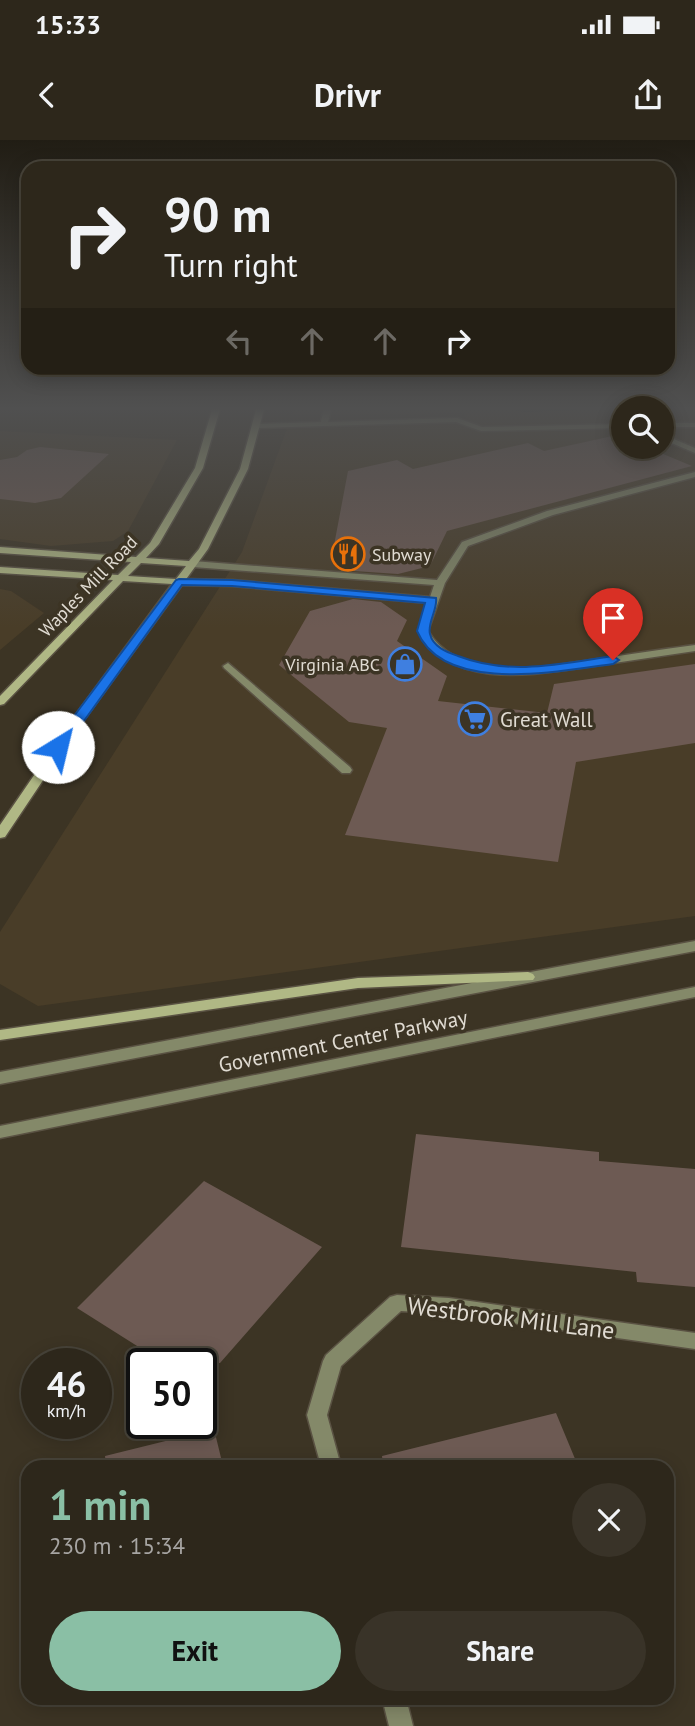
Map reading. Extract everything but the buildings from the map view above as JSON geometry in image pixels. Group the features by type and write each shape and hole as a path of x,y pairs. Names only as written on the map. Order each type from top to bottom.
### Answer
{"main road":[{"name":"Waples Mill Road","path":"0,702 138,562 163,531 192,480"},
{"path":"0,834 73,726 193,564 238,480"},
{"path":"0,550 193,564"},
{"path":"0,570 179,582"},
{"path":"0,1035 358,983 528,977"}],"street":[{"path":"673,480 550,513 465,544 440,583 423,631 428,643 440,653 481,669 527,672 695,648"},
{"path":"193,564 440,583"},
{"path":"179,582 232,583 432,600"},
{"path":"228,666 346,770"},
{"name":"Government Center Parkway","path":"0,1078 695,946"},
{"name":"Government Center Parkway","path":"0,1132 695,992"},
{"name":"Westbrook Mill Lane","path":"329,1460 317,1415 332,1361 397,1303 449,1306 695,1342"},
{"path":"396,1705 401,1726"}],"shaded area":[{"path":"0,480 155,480 128,531 113,541 51,546 0,539"},
{"path":"268,480 695,480 695,916 38,1006 0,984 0,932 242,552"},
{"path":"0,589 11,591 44,613 0,650"}],"place":[{"name":"Subway","path":"348,554"},
{"name":"Virginia ABC","path":"405,664"},
{"name":"Great Wall","path":"475,719"}],"route":[{"path":"58,747 179,582 232,583 432,600 423,631 428,643 440,653 481,669 527,672 613,660"}]}
